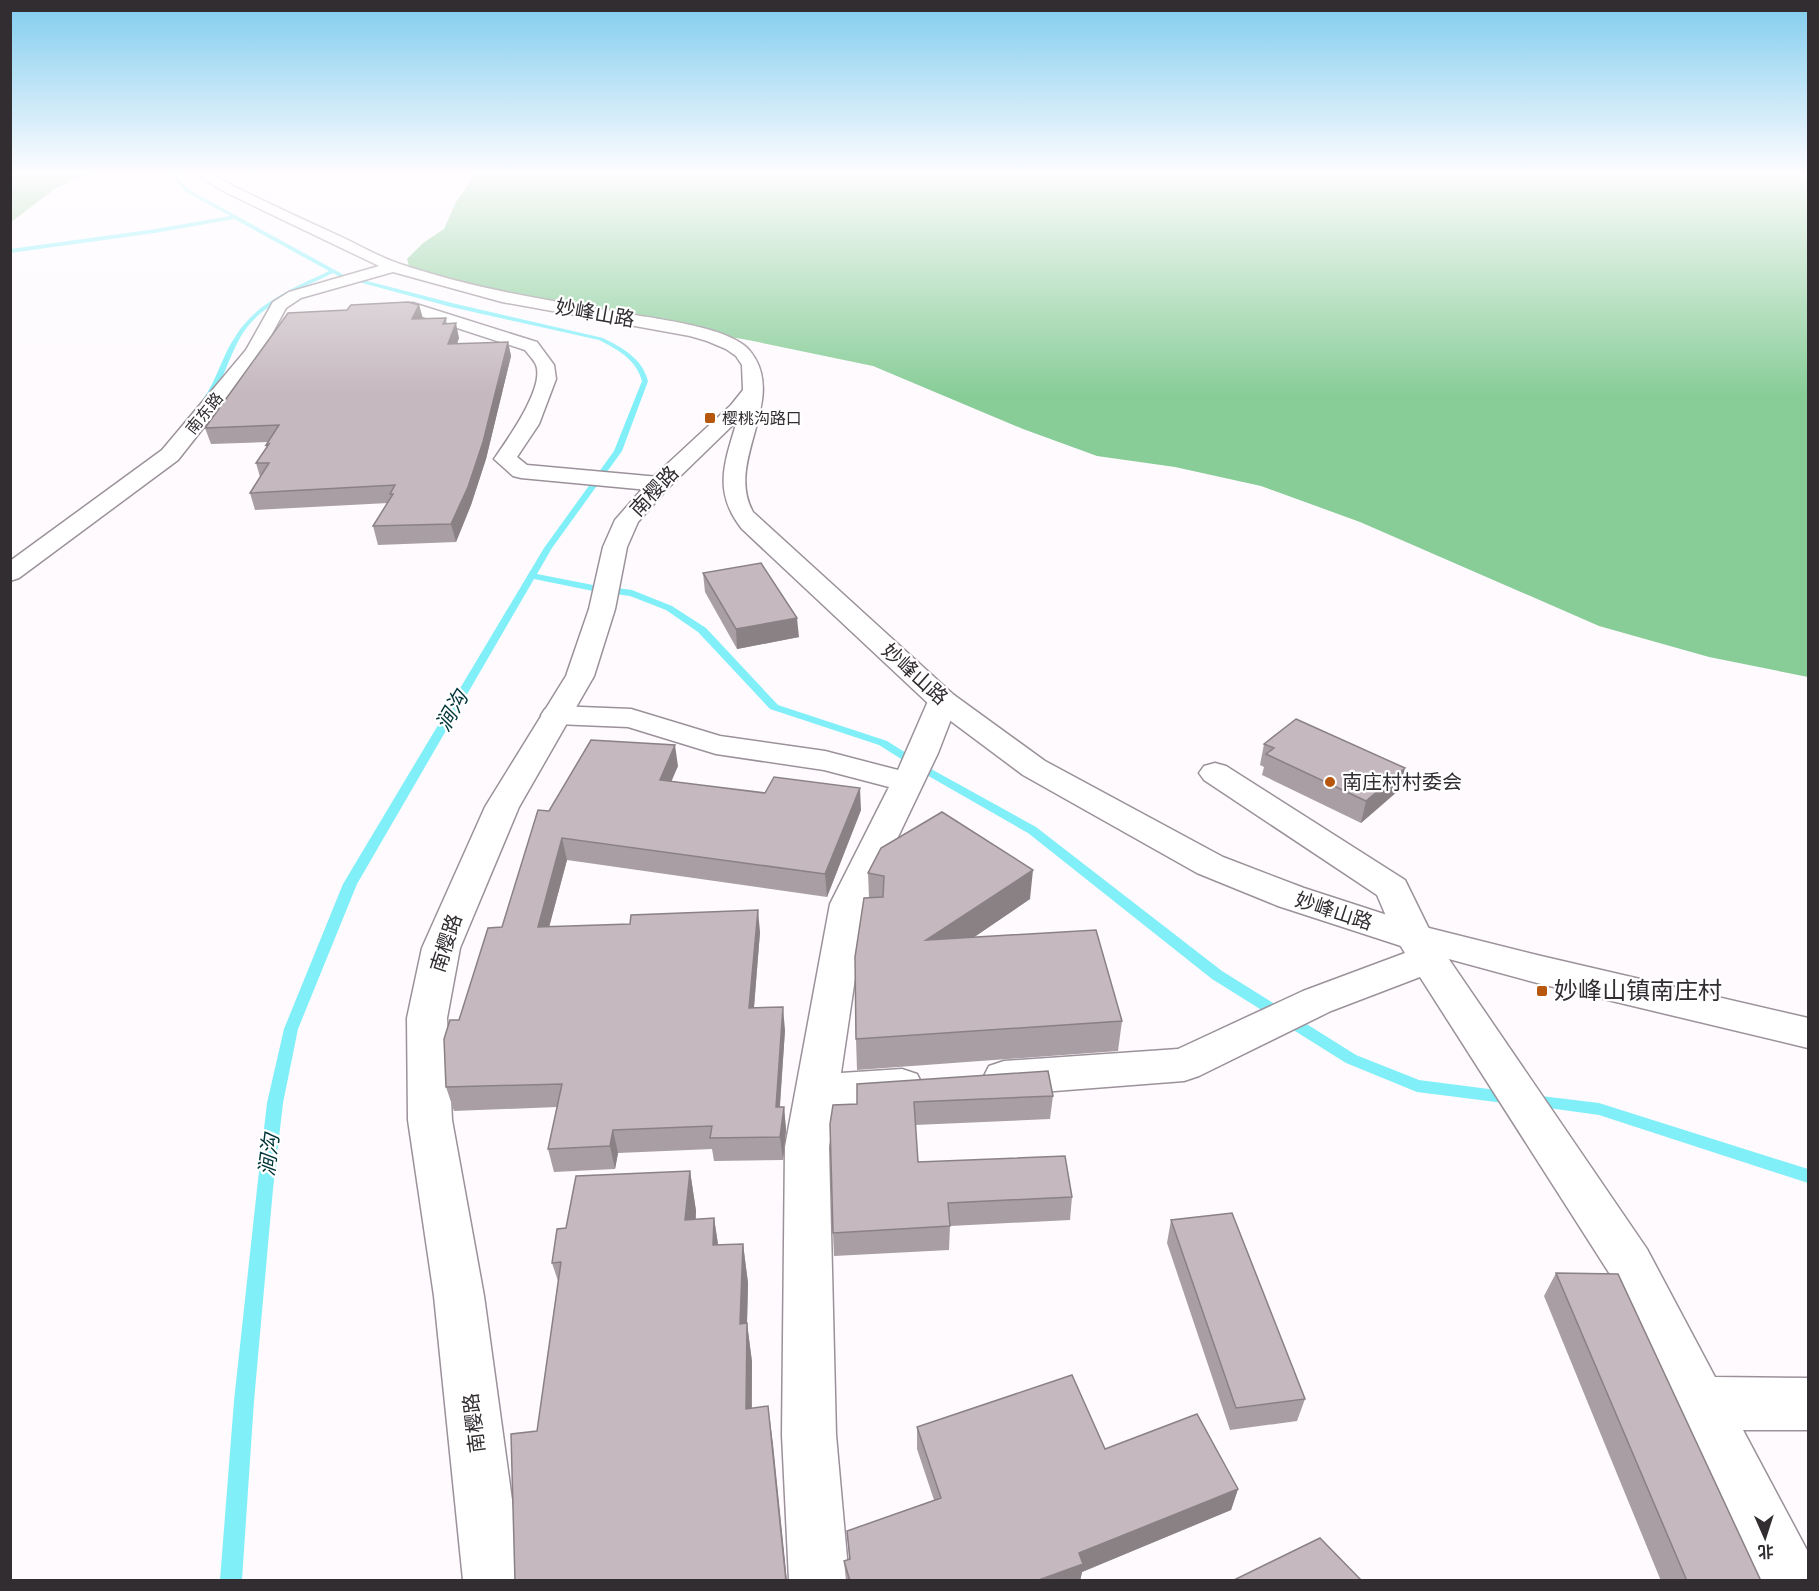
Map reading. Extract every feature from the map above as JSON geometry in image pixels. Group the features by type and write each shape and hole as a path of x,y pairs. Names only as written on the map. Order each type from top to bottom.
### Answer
{"street":[{"name":"妙峰山路","path":"349,246 393,267 502,297 673,326 710,336 744,353 754,373 733,486 742,514 943,700 1034,768 1210,865 1422,948 1541,970 1809,1033"},
{"name":"南东路","path":"10,573 170,455 254,352 279,305 295,295 393,267"},
{"path":"356,312 413,308 444,320 531,346 546,365 547,379 528,424 505,459 521,471 616,478 659,484"},
{"name":"南樱路","path":"493,1581 459,1296 430,1120 426,1018 441,948 502,807 583,668 605,594 615,547 627,520 659,484 738,409 752,390"},
{"path":"819,1581 809,1436 807,1147 848,904 913,770 943,700"},
{"path":"556,715 631,718 716,745 825,761 913,770"},
{"path":"1215,773 1392,888 1422,948 1630,1264 1791,1581"},
{"path":"816,1092 1184,1065 1422,948"},
{"path":"1701,1403 1809,1404"}],"green space":[{"path":"420,246 1808,246 1808,677 1709,657 1599,626 1360,522 1261,486 1175,467 1097,456 1023,429 873,366 748,340 461,292 411,273 407,259"}],"building":[{"path":"408,302 419,305 412,319 446,318 443,324 456,323 448,344 508,342 483,442 468,487 451,524 373,526 393,494 390,494 395,485 250,493 269,463 256,463 279,425 205,428 288,313 347,310 351,305"},
{"path":"761,563 797,618 736,629 703,573"},
{"path":"1296,719 1405,768 1366,801 1266,754 1274,748 1264,744"},
{"path":"591,740 675,745 660,780 765,793 774,777 860,788 825,874 562,838 538,927 630,924 631,915 758,910 749,1008 783,1007 776,1107 784,1107 780,1137 710,1138 712,1126 613,1130 610,1146 548,1149 562,1084 446,1087 444,1039 450,1020 459,1020 488,928 502,927 538,810 549,811"},
{"path":"942,812 1033,870 926,940 1096,930 1122,1021 856,1039 855,957 864,898 883,897 884,876 868,873 881,848"},
{"path":"1048,1071 1053,1096 914,1102 918,1162 1065,1156 1072,1197 948,1203 950,1226 833,1233 830,1124 833,1105 857,1104 857,1084"},
{"path":"690,1171 685,1220 714,1218 713,1245 743,1244 740,1324 747,1323 746,1409 768,1406 786,1581 515,1581 511,1434 537,1431 561,1262 552,1263 557,1229 566,1228 576,1176"},
{"path":"1232,1213 1305,1399 1236,1408 1171,1220"},
{"path":"1556,1273 1618,1274 1761,1581 1687,1581"},
{"path":"1072,1375 1105,1449 1197,1414 1238,1489 1079,1553 1083,1564 1036,1581 850,1581 844,1561 850,1559 847,1531 941,1498 917,1427"},
{"path":"1320,1538 1362,1581 1232,1581"}],"waterway":[{"path":"10,251 44,246"},
{"name":"涧沟","path":"288,246 333,271"},
{"path":"207,399 246,324 268,305 333,271"},
{"name":"涧沟","path":"231,1580 244,1401 265,1189 275,1103 291,1029 350,884 548,548 618,451 645,381 635,361 601,339 451,305 342,276 333,271"},
{"path":"532,576 632,593 669,608 702,630 774,707 883,743 929,772 1032,830 1217,975 1351,1059 1417,1086 1512,1098"},
{"path":"1533,1101 1599,1109 1808,1176"}],"place":[{"name":"樱桃沟路口","path":"710,418"},
{"name":"南庄村村委会","path":"1330,782"},
{"name":"妙峰山镇南庄村","path":"1542,991"}]}
